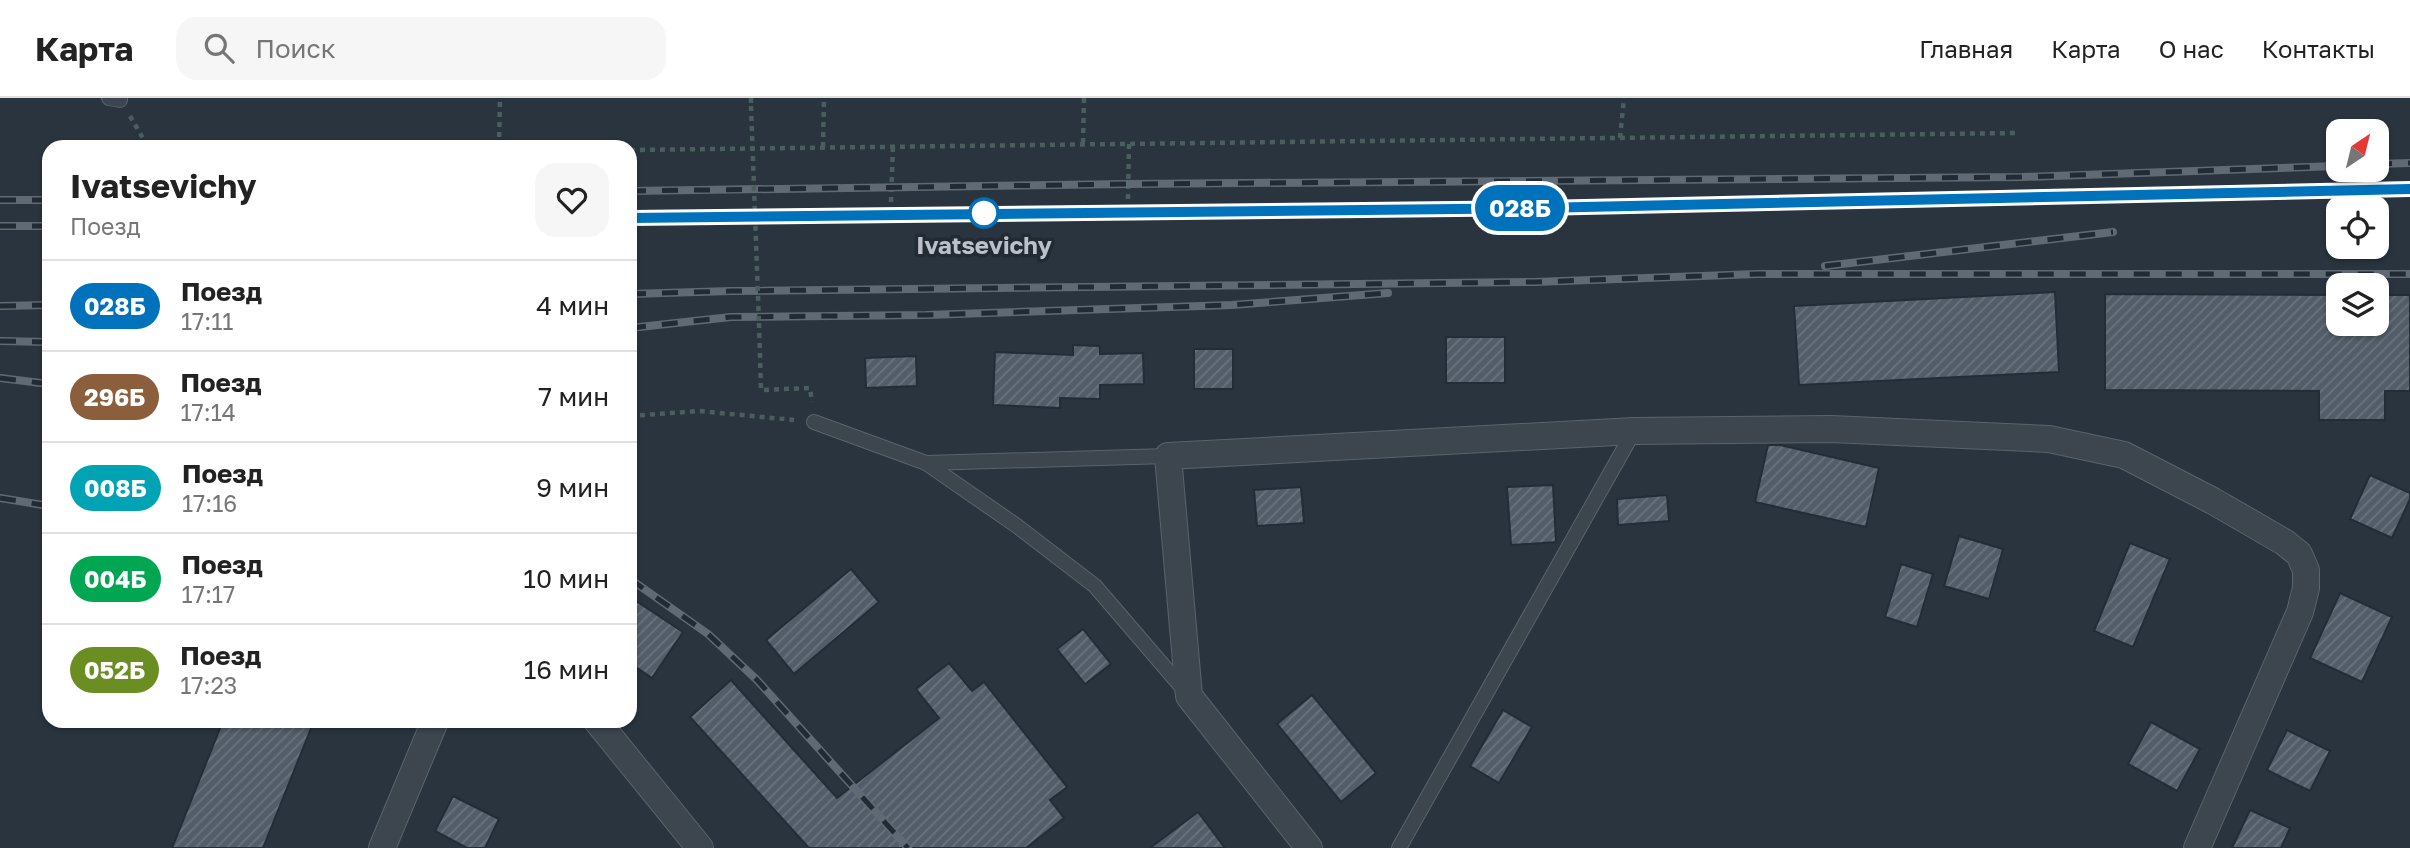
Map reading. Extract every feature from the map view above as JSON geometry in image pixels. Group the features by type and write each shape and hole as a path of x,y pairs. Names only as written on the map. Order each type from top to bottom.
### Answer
{"street":[{"path":"1309,848 1189,696 1168,456 1634,431 1831,429 2049,439 2124,455 2284,541 2299,554 2306,570 2306,588 2300,612 2197,848"},
{"path":"382,848 432,728"},
{"path":"603,728 700,848"}],"lane":[{"path":"814,422 926,463 1017,526 1095,586 1189,696"},
{"path":"1399,848 1634,431"},
{"path":"926,463 1168,456"}],"path":[{"path":"499,140 500,98"},
{"path":"751,98 761,390 810,388"},
{"path":"823,147 824,98"},
{"path":"1083,143 1084,98"},
{"path":"1620,138 1624,98"},
{"path":"115,99 143,140"},
{"path":"637,150 2019,132"},
{"path":"1128,199 1129,143"},
{"path":"891,202 893,146"},
{"path":"637,415 699,411 814,422"}],"building":[{"path":"2055,292 2059,372 1799,385 1794,306"},
{"path":"2105,294 2326,295 2326,336 2389,336 2389,295 2410,295 2410,391 2385,391 2385,420 2319,420 2319,391 2105,390"},
{"path":"1446,337 1505,337 1505,383 1446,383"},
{"path":"1073,345 1100,346 1100,354 1143,353 1144,384 1100,385 1100,399 1060,398 1060,408 993,405 995,352 1073,355"},
{"path":"1194,349 1233,349 1233,389 1194,389"},
{"path":"916,356 917,386 866,388 865,358"},
{"path":"1768,445 1780,445 1879,468 1866,527 1755,502"},
{"path":"2370,475 2410,493 2410,499 2392,538 2350,519"},
{"path":"1553,485 1556,542 1511,545 1507,487"},
{"path":"1301,487 1304,523 1257,526 1254,490"},
{"path":"1667,495 1669,521 1618,525 1617,499"},
{"path":"1959,536 2003,549 1989,599 1944,586"},
{"path":"2130,543 2170,559 2133,647 2094,631"},
{"path":"1901,564 1933,574 1917,627 1885,617"},
{"path":"851,569 879,602 794,674 766,640"},
{"path":"2340,593 2392,617 2362,682 2310,658"},
{"path":"637,602 683,632 652,678 637,668"},
{"path":"1083,629 1111,664 1085,684 1057,649"},
{"path":"949,663 972,691 984,682 1067,787 1050,800 1064,818 1026,848 809,848 690,717 731,680 837,798 939,718 916,689"},
{"path":"1312,695 1376,773 1341,802 1277,724"},
{"path":"1503,710 1532,727 1499,783 1470,766"},
{"path":"2151,722 2200,749 2177,791 2128,764"},
{"path":"220,728 311,728 263,848 172,848"},
{"path":"2287,730 2330,751 2310,791 2267,770"},
{"path":"453,796 499,819 485,848 467,848 435,831"},
{"path":"2250,810 2290,828 2281,848 2232,848"},
{"path":"1198,812 1225,848 1150,848"}],"railway":[{"path":"2389,164 2410,163"},
{"path":"637,191 2022,177 2326,166"},
{"path":"637,218 1513,208 2410,189"},
{"path":"0,200 42,200"},
{"path":"0,226 42,226"},
{"path":"1825,266 2113,232"},
{"path":"637,294 1535,282 1757,274 2410,274"},
{"path":"637,327 731,317 926,315 1232,305 1388,293"},
{"path":"0,306 42,305"},
{"path":"0,341 42,342"},
{"path":"0,378 42,383"},
{"path":"0,498 42,505"},
{"path":"637,584 708,634 757,680 908,848"}],"train":[{"name":"028Б","path":"637,218 1538,208 2410,189"}],"place":[{"name":"Ivatsevichy","path":"984,213"}]}
